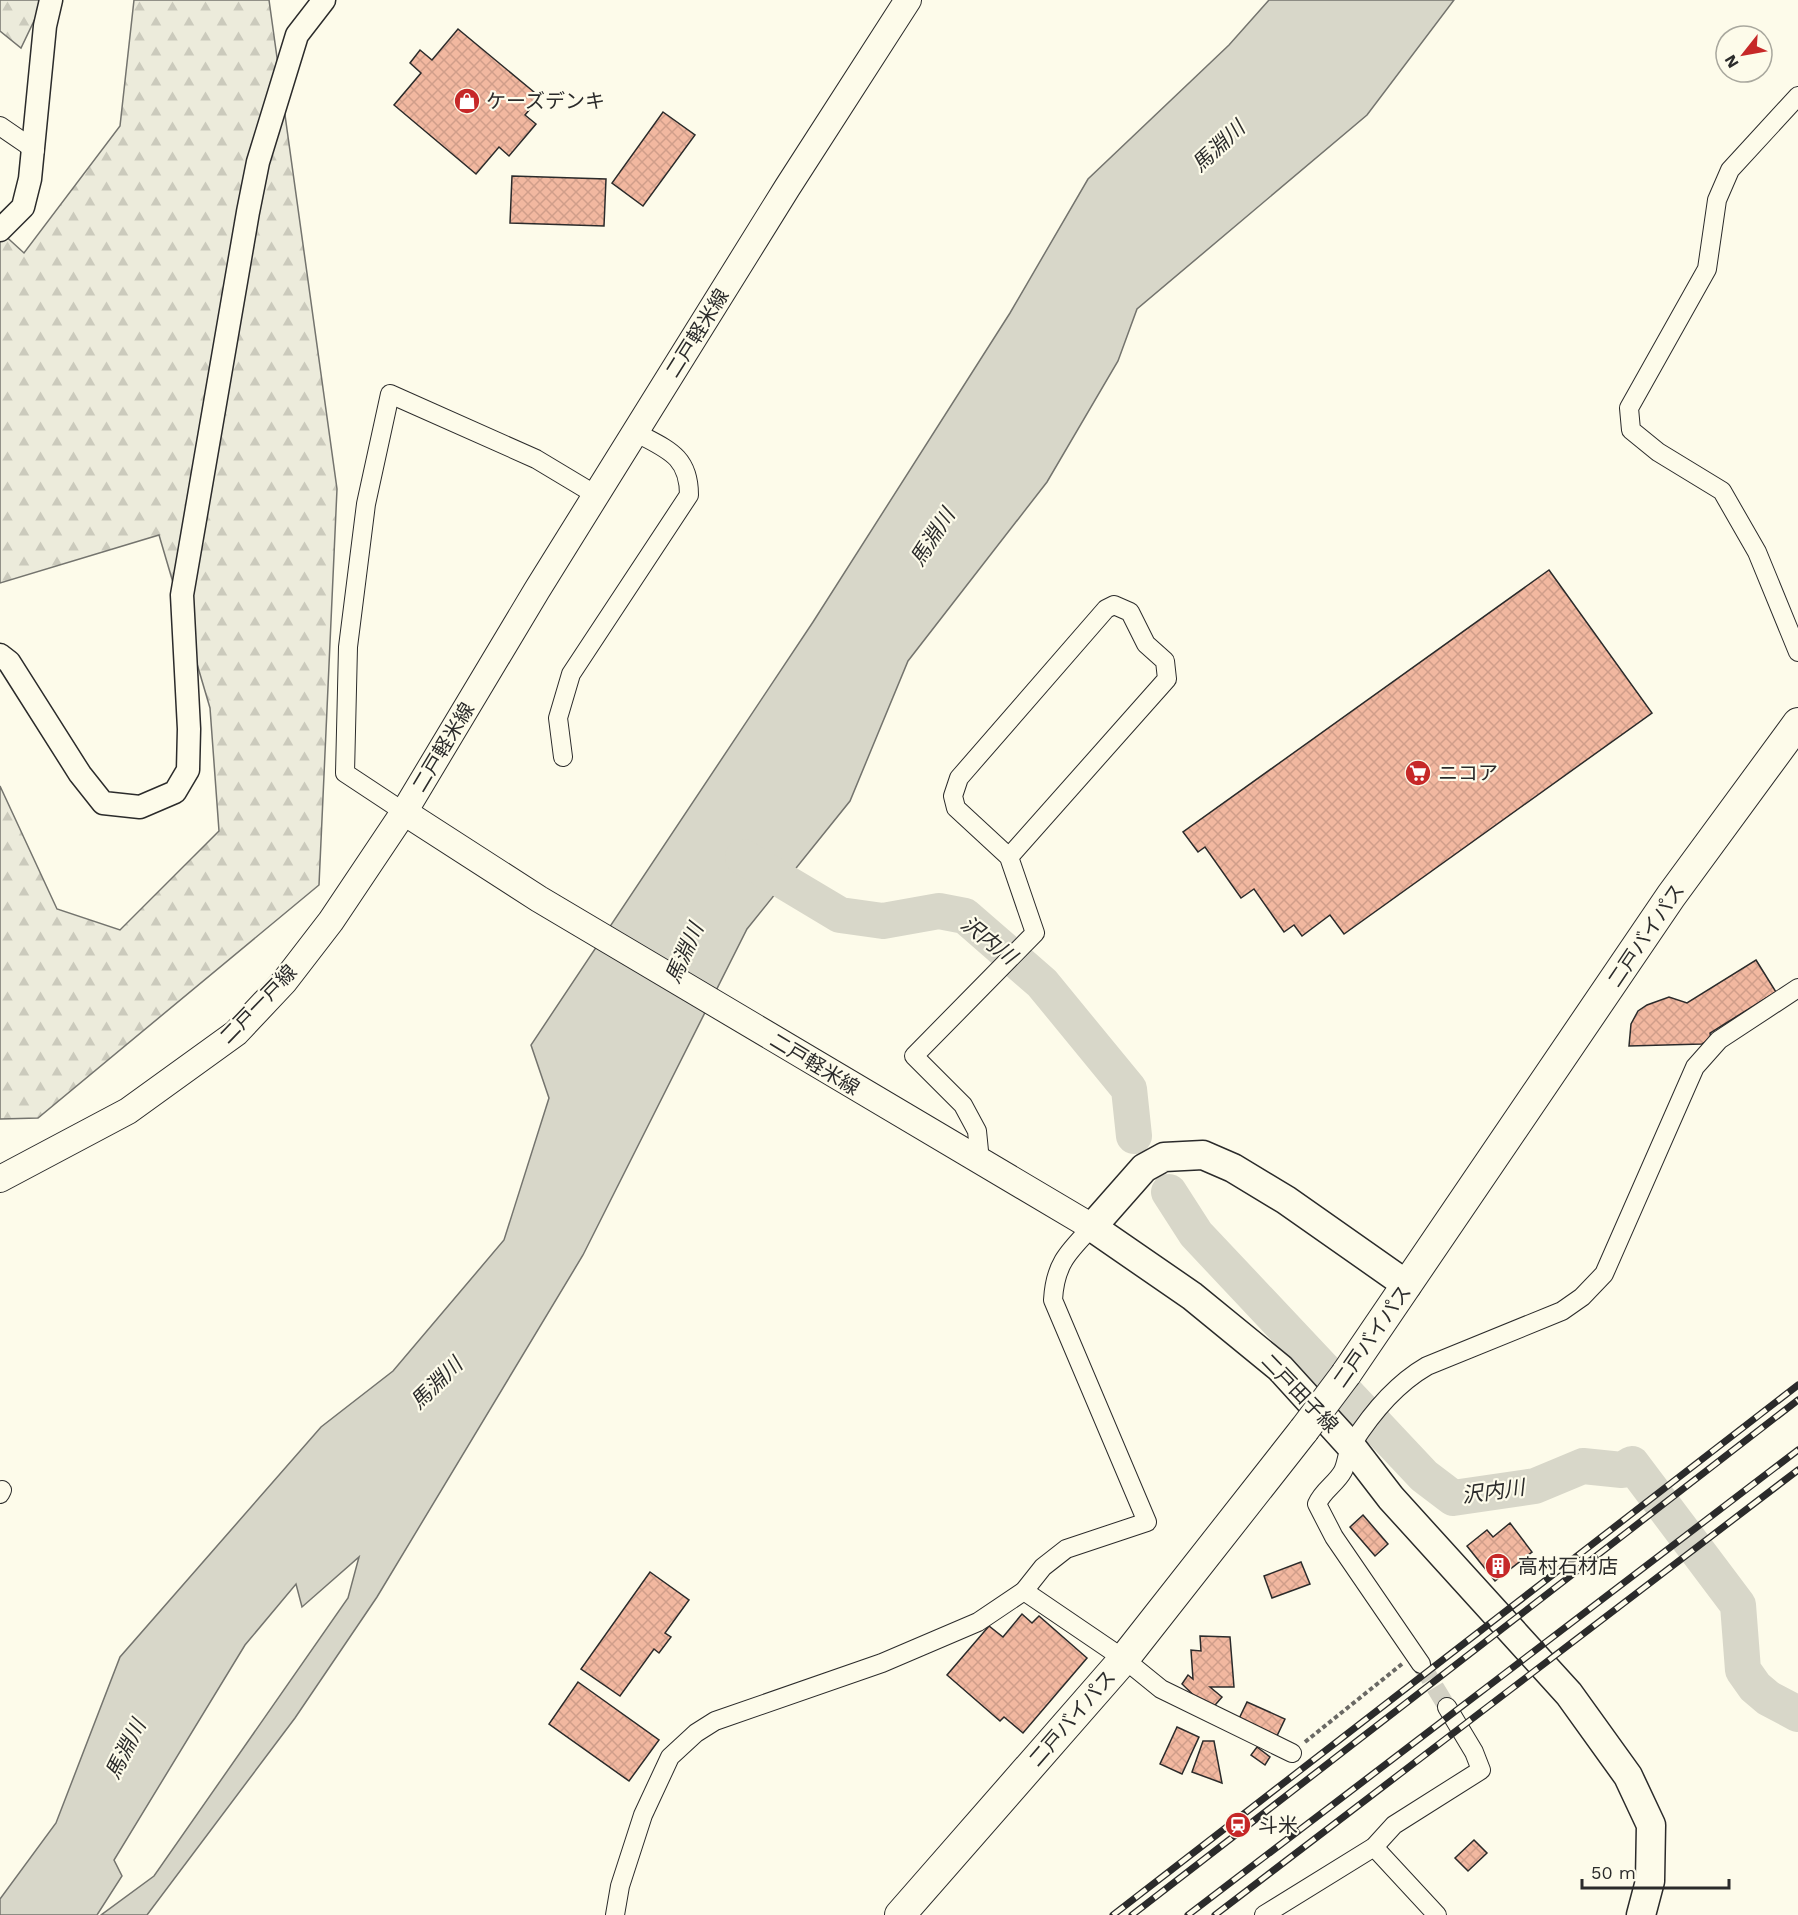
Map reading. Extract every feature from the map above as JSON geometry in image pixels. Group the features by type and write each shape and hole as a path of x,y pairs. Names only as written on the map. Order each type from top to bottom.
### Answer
{"highway":[{"name":"二戸バイパス","path":"900,1915 1124,1659 1304,1430 1407,1286 1671,896 1798,723"}],"main road":[{"name":"二戸軽米線","path":"908,0 787,188 635,432 404,812 539,898 1092,1227"},
{"name":"二戸一戸線","path":"0,1179 129,1111 236,1033 284,982 331,921 404,812"},
{"path":"1092,1227 1144,1168 1164,1157 1203,1155 1233,1168 1286,1200 1407,1286"},
{"name":"二戸田子線","path":"1092,1227 1192,1296 1280,1368 1351,1446 1391,1498 1569,1694 1628,1776 1651,1825 1650,1881 1641,1915"}],"street":[{"path":"0,230 23,207 35,150 45,26 51,0"},
{"path":"0,655 9,662 80,774 103,803 140,807 175,792 188,770 189,729 182,594 248,212 258,162 297,35 324,0"},
{"path":"1798,96 1730,170 1717,200 1707,269 1629,408 1631,430 1658,452 1722,491 1757,552 1798,652"},
{"path":"0,126 35,150"},
{"path":"404,812 345,773 348,647 366,504 390,394 536,459 596,495"},
{"path":"564,757 558,718 571,674 689,495 689,480 677,456 635,432"},
{"path":"980,1161 976,1131 963,1105 914,1056 1035,933 1009,857 956,808 953,796 959,778 1106,609 1114,605 1130,612 1146,644 1165,661 1167,679 1009,857"},
{"path":"1418,1659 1334,1537 1317,1504 1322,1492 1342,1472 1351,1446 1395,1390 1409,1377 1427,1366 1562,1311 1582,1297 1604,1274 1695,1067 1719,1040 1798,988"},
{"path":"615,1915 620,1886 643,1815 670,1757 696,1733 715,1722 882,1663 978,1622 1024,1591 1043,1567 1066,1549 1148,1522 1053,1300 1054,1281 1064,1257 1092,1227"},
{"path":"1024,1591 1124,1659 1161,1689 1292,1753"},
{"path":"1264,1915 1374,1847 1394,1825 1481,1770 1474,1752 1447,1707"},
{"path":"1374,1847 1437,1915"}],"path":[{"path":"1292,1753 1418,1659"}],"green space":[{"path":"0,0 44,0 21,48 0,31"},
{"path":"134,0 269,0 337,489 319,885 38,1118 0,1119 0,786 57,909 120,930 219,831 210,708 159,535 0,583 0,231 24,253 120,126"}],"water":[{"name":"馬淵川","path":"1269,0 1454,0 1367,115 1137,309 1118,361 1047,482 908,661 850,801 747,929 583,1255 377,1597 295,1718 147,1915 101,1915 154,1876 348,1598 359,1557 302,1607 296,1584 245,1645 114,1860 122,1876 97,1915 0,1915 0,1899 56,1823 120,1657 321,1427 393,1371 504,1240 549,1098 531,1045 813,622 1010,313 1088,179 1229,45"}],"building":[{"name":"ケーズデンキ","path":"458,29 540,97 525,115 536,124 509,156 499,147 476,174 394,105 421,73 410,63 420,50 432,60"},
{"path":"663,112 695,135 643,206 612,183"},
{"path":"512,176 606,179 604,226 510,223"},
{"name":"ニコア","path":"1549,570 1652,713 1344,934 1330,915 1302,936 1294,925 1284,932 1254,889 1241,898 1205,847 1198,852 1183,832"},
{"path":"1756,960 1776,992 1710,1033 1711,1039 1702,1044 1629,1046 1631,1024 1638,1011 1669,997 1687,1003"},
{"path":"1363,1515 1388,1544 1375,1556 1350,1527"},
{"name":"高村石材店","path":"1510,1523 1532,1552 1495,1581 1467,1546 1487,1530 1493,1537"},
{"path":"1301,1562 1310,1584 1272,1598 1264,1576"},
{"path":"650,1572 689,1600 665,1633 671,1637 659,1653 654,1649 620,1696 581,1669"},
{"path":"1022,1614 1032,1623 1039,1616 1087,1658 1023,1733 1004,1717 1000,1721 947,1675 989,1626 1003,1637"},
{"path":"1200,1636 1230,1637 1234,1687 1210,1687 1222,1697 1210,1711 1182,1684 1188,1675 1193,1679 1191,1650 1201,1651"},
{"path":"578,1682 659,1740 629,1781 549,1724"},
{"path":"1247,1702 1285,1719 1275,1740 1237,1723"},
{"path":"1177,1727 1199,1737 1182,1774 1160,1764"},
{"path":"1203,1741 1214,1741 1222,1783 1192,1772"},
{"path":"1257,1747 1270,1757 1265,1765 1251,1755"},
{"path":"1474,1840 1487,1853 1468,1871 1455,1858"}],"waterway":[{"name":"沢内川","path":"743,857 840,915 883,921 939,911 965,916 1042,983 1129,1089 1134,1136"},
{"name":"沢内川","path":"1169,1192 1196,1234 1424,1476 1453,1498 1535,1486 1583,1466 1622,1470 1632,1464 1738,1605 1743,1670 1755,1687 1768,1698 1798,1714"}],"tunnel":[{"path":"1421,1664 1447,1707"}],"railway":[{"path":"1113,1915 1798,1385"},
{"path":"1132,1915 1798,1400"},
{"path":"1188,1915 1798,1450"},
{"path":"1215,1915 1798,1470"}],"place":[{"name":"ケーズデンキ","path":"467,101"},
{"name":"ニコア","path":"1418,773"},
{"name":"高村石材店","path":"1498,1566"},
{"name":"斗米","path":"1238,1825"}]}
